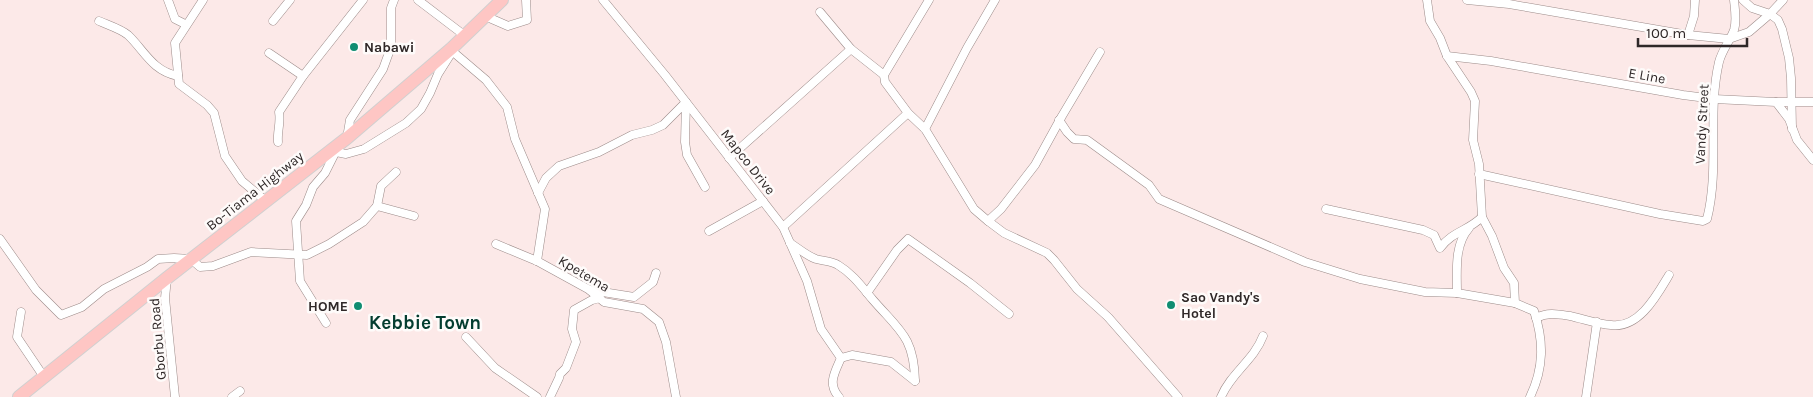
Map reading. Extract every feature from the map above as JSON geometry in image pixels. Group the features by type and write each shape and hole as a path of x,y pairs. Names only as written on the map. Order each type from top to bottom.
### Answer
{"highway":[{"name":"Bo-Tiama Highway","path":"19,397 191,259 333,152 347,138 452,50 464,35 502,0"}],"street":[{"path":"168,0 176,19 185,24 185,26"},
{"path":"203,0 175,43 179,84 207,105 214,114 225,156 242,181 267,202"},
{"path":"273,21 290,0"},
{"path":"278,142 277,134 281,122 279,112 303,76 363,0"},
{"path":"347,138 350,120 384,69 391,47 391,8 394,0"},
{"path":"418,0 464,35"},
{"path":"485,16 508,26 526,20 526,0"},
{"name":"Mapco Drive","path":"603,0 686,102 783,227 807,281 821,329 841,358"},
{"path":"930,0 884,75 884,82 908,113 924,129 974,209 1004,233 1047,253 1077,288 1108,317 1178,397"},
{"path":"924,129 995,0"},
{"path":"1427,0 1430,21 1440,38 1446,56 1471,92 1475,101 1473,140 1480,174 1482,217 1492,236 1504,268 1514,283 1515,303"},
{"path":"1467,0 1509,4 1688,35 1729,40 1750,32 1783,0"},
{"path":"1688,35 1694,16 1696,0"},
{"name":"Vandy Street","path":"1480,174 1699,222 1707,218 1712,193 1714,99 1719,61 1734,30 1736,21 1734,0"},
{"path":"1743,0 1752,8 1770,14 1778,20 1782,29 1789,58 1792,129"},
{"path":"820,12 851,49 884,75"},
{"path":"100,21 127,34 151,62 170,75 178,76"},
{"path":"729,158 851,49"},
{"path":"326,324 300,281 296,221 306,205 313,187 325,173 333,152 346,154 364,149 406,123 420,109 452,50 486,80 508,107 515,139 545,209 537,261"},
{"path":"988,221 1001,209 1035,165 1059,120 1100,52"},
{"path":"269,53 303,76"},
{"name":"E Line","path":"1446,56 1490,61 1714,99 1813,102"},
{"path":"686,102 685,142 687,155 705,187"},
{"path":"538,193 546,178 559,166 599,152 632,135 663,125 686,102"},
{"path":"1776,102 1788,119 1796,140 1813,160"},
{"path":"783,227 908,113"},
{"path":"1059,120 1074,139 1087,140 1149,185 1159,199 1305,262 1360,279 1424,292 1457,293 1515,303 1534,311 1542,342 1539,372 1530,397"},
{"path":"0,239 36,290 61,315 82,307 104,289 147,267 158,259 191,259 200,267 213,266 251,252 307,254 329,244 363,222 377,206 381,186 396,172"},
{"path":"709,230 763,201"},
{"path":"377,206 414,216"},
{"path":"1326,209 1423,230 1434,235 1440,248 1449,237 1482,217"},
{"path":"1457,293 1460,243 1470,226"},
{"path":"867,293 884,272 897,250 908,240 970,283 1009,314"},
{"path":"790,243 816,259 836,263 855,277 867,293 900,328 907,340 915,363 916,382 891,362 852,355 841,358 831,381 834,392 839,397"},
{"name":"Kpetema","path":"496,244 537,261 588,289 604,302 643,309 660,322 666,342 676,397"},
{"path":"588,289 634,297 653,282 656,273"},
{"path":"1536,318 1551,313 1616,326 1631,321 1638,316 1650,304 1669,274"},
{"name":"Gborbu Road","path":"167,278 165,298 176,397"},
{"path":"550,397 560,374 566,368 576,342 572,328 574,310 592,300 600,298"},
{"path":"21,312 18,337 44,377"},
{"path":"1586,397 1597,322"},
{"path":"1221,397 1224,388 1236,372 1258,349 1262,336"},
{"path":"466,337 495,368 537,397"},
{"path":"232,397 240,391"}],"place":[{"name":"Nabawi","path":"354,47"},
{"name":"Sao Vandy's Hotel","path":"1171,305"},
{"name":"HOME","path":"358,306"}],"district":[{"name":"Kebbie Town","path":"425,323"}]}
